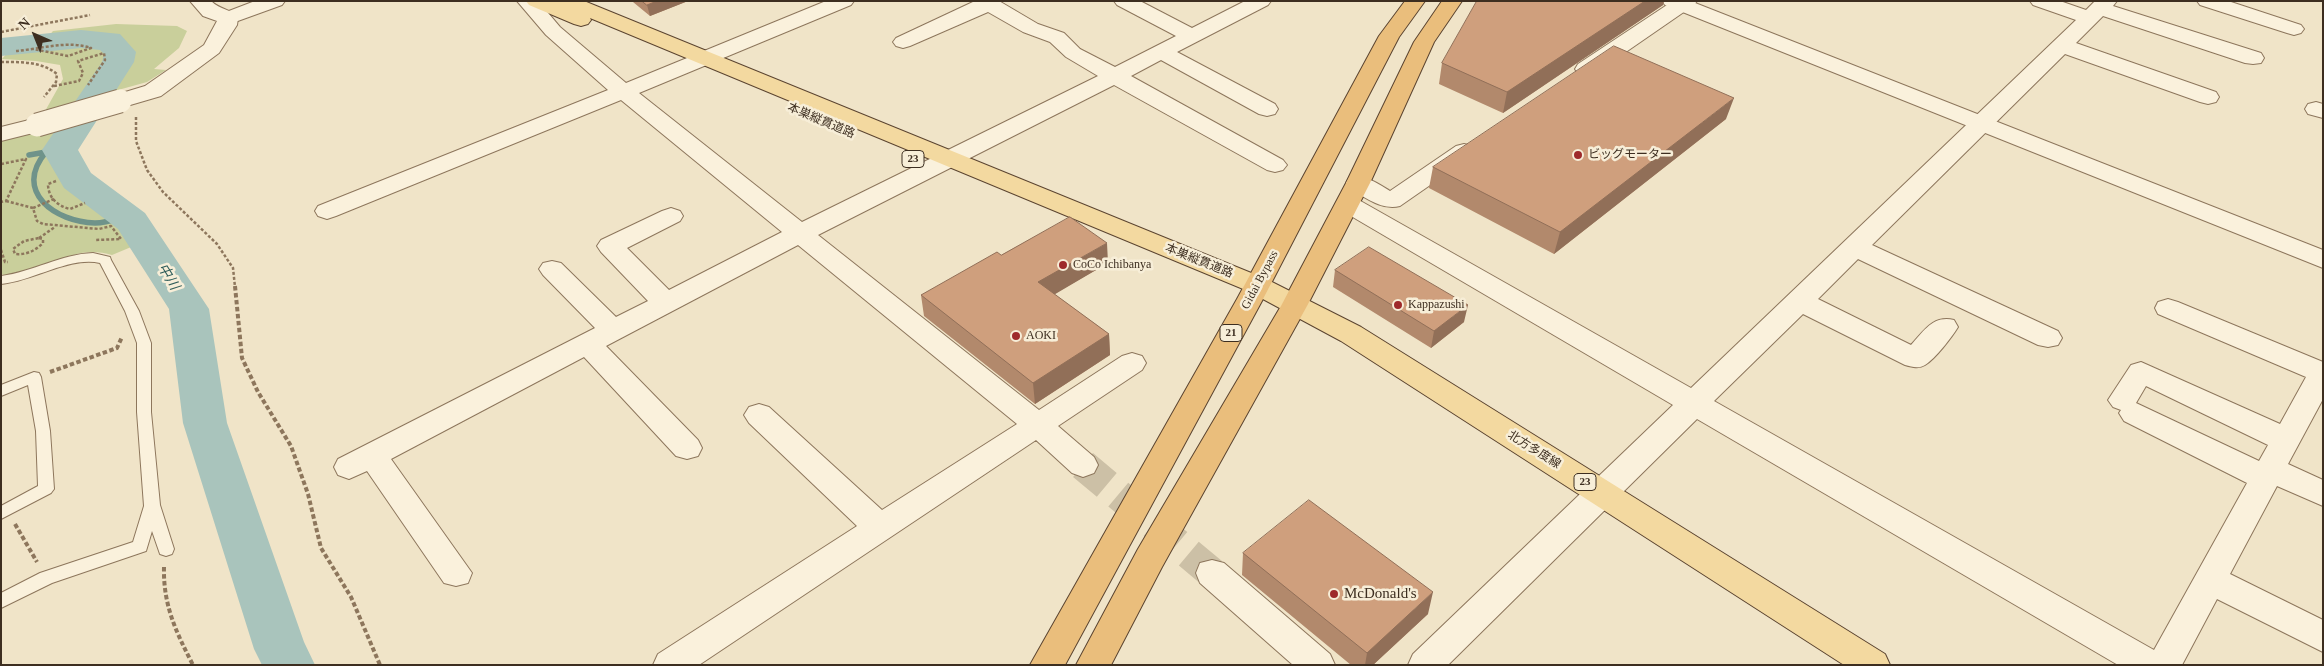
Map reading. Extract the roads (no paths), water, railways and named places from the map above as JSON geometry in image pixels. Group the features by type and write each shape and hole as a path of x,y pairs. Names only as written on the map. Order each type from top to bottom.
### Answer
{"highway":[{"name":"Gidai Bypass","path":"1046,665 1254,292 1389,36 1415,1"},
{"path":"1094,665 1150,558 1294,306 1353,193 1424,42 1452,1"}],"main road":[{"name":"本巣縦貫道路","path":"536,1 699,61"},
{"name":"本巣縦貫道路","path":"566,1 699,61 942,163 1254,292 1294,306"},
{"name":"北方多度線","path":"1294,306 1351,334 1872,665"}],"street":[{"path":"200,1 210,12 228,18 275,1"},
{"path":"528,1 553,31 623,91 1038,425 1083,465"},
{"path":"327,212 699,61 808,7 844,1"},
{"path":"1124,1 1192,36"},
{"path":"456,573 361,461 801,233 1261,1"},
{"path":"2040,1 2099,9 2252,58"},
{"path":"2207,1 2294,29"},
{"path":"903,42 987,2 1037,30 1049,33 1066,43 1073,53 1275,165"},
{"path":"1567,82 1680,2 1979,124 2323,260"},
{"path":"1425,665 1693,402 2099,9"},
{"path":"18,130 153,91 212,49 227,25 228,18"},
{"path":"2061,46 2208,97"},
{"path":"1161,52 1267,109"},
{"path":"1353,193 1391,200 1478,142"},
{"path":"1353,193 1693,402 2149,665"},
{"path":"666,303 610,246 671,216"},
{"path":"1855,247 2048,338"},
{"path":"552,269 612,330"},
{"path":"1799,301 1915,358 1944,327"},
{"path":"2164,665 2322,373 2168,308"},
{"path":"587,343 687,448"},
{"path":"670,665 1132,364"},
{"path":"2286,440 2141,372 2128,407 2268,474 2323,494"},
{"path":"759,415 880,528"},
{"path":"1212,573 1318,665"},
{"path":"2210,579 2323,637"}],"lane":[{"path":"1,280 14,280 80,257 97,256 105,260 132,311 144,343 144,412 152,505 166,549"},
{"path":"1,391 34,377 44,431 46,488 4,511"},
{"path":"1,601 46,578 140,546 152,505"}],"waterway":[{"name":"中川","path":"1,47 81,39 109,41 120,52 118,62 60,150 77,180 132,221 189,309 205,423 280,649 289,665"},
{"path":"29,155 46,152 37,166 34,180 36,192 53,211 66,217 95,223 107,222 126,216"}],"tunnel":[{"path":"1083,465 1212,573"}],"place":[{"name":"ビッグモーター","path":"1578,155"},
{"name":"CoCo Ichibanya","path":"1063,265"},
{"name":"Kappazushi","path":"1398,305"},
{"name":"AOKI","path":"1016,336"},
{"name":"McDonald's","path":"1334,594"}]}
